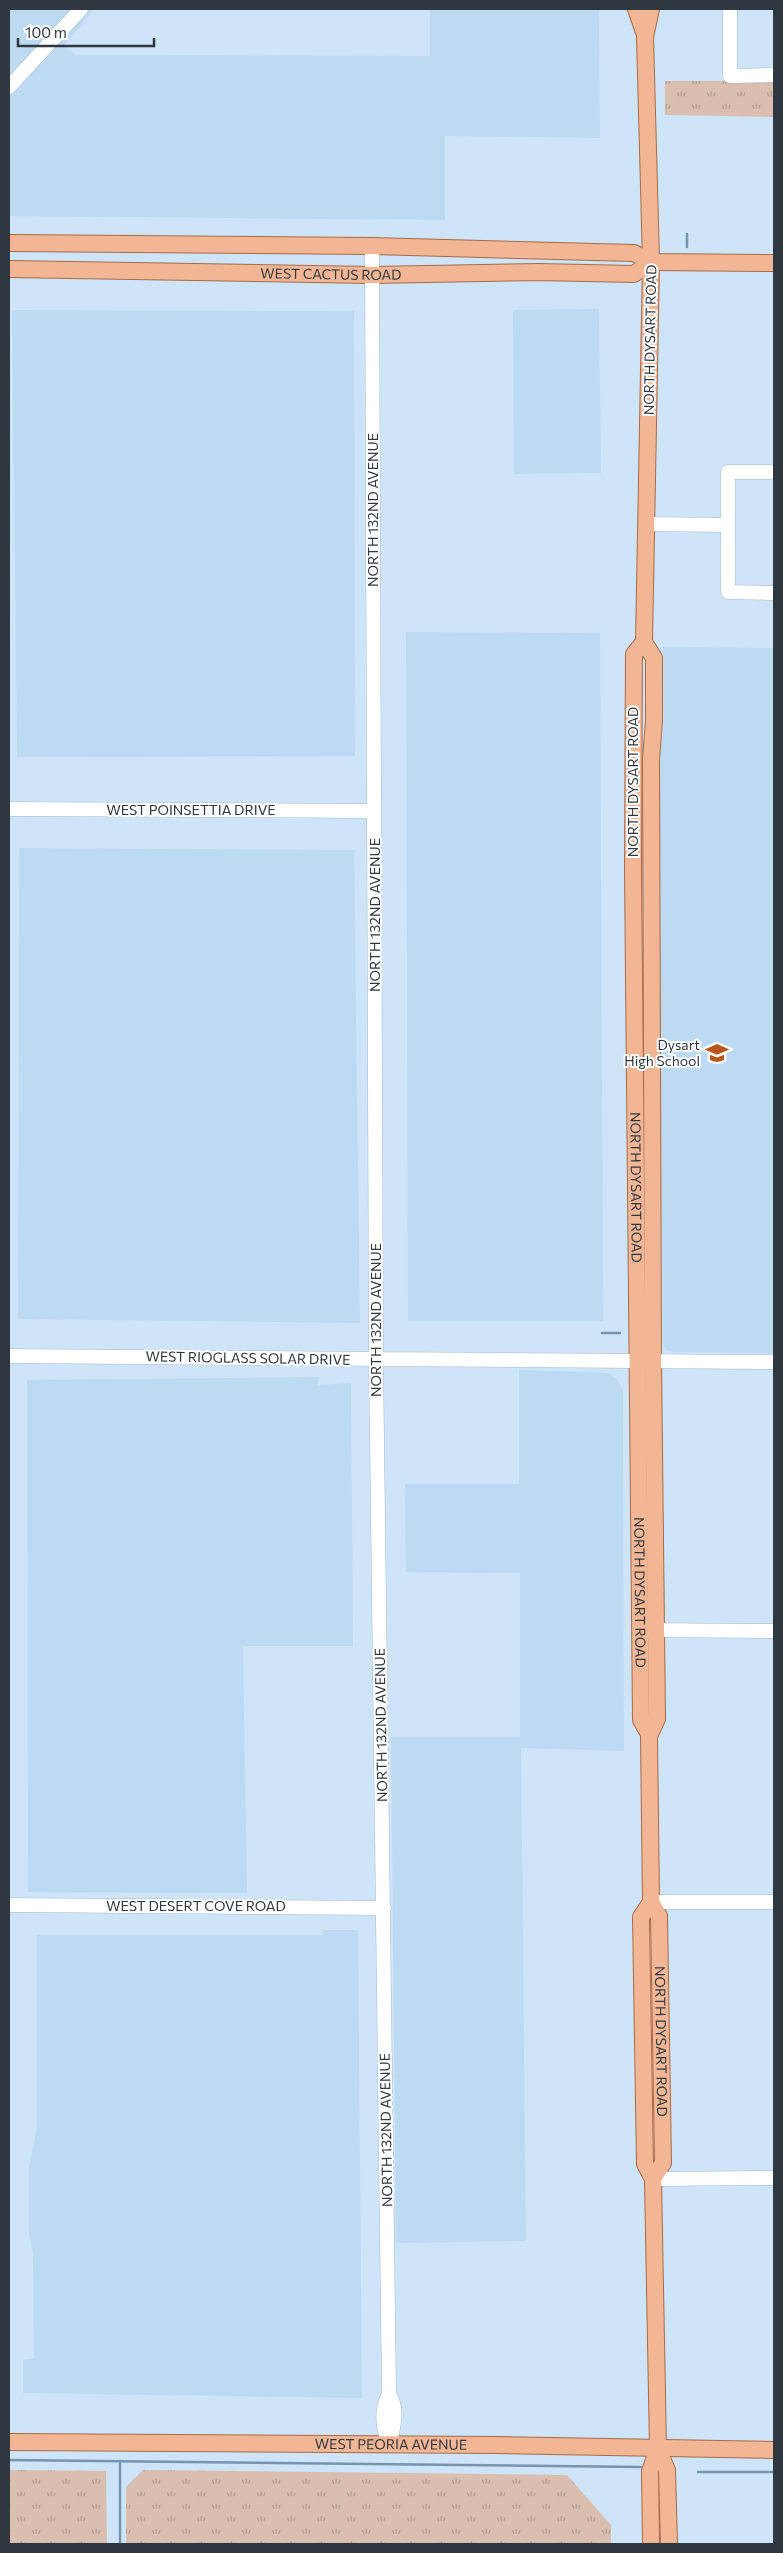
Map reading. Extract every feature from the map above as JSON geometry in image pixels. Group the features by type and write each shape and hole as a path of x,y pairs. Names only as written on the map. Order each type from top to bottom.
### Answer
{"main road":[{"name":"NORTH DYSART ROAD","path":"636,9 645,37"},
{"name":"NORTH DYSART ROAD","path":"651,9 645,37 652,262 644,642 634,654 633,707 648,1630 641,1720 649,1734 651,1902 641,1917 645,2164 653,2179 658,2449 650,2471 651,2544"},
{"name":"WEST CACTUS ROAD","path":"9,243 372,246 634,253 652,262 774,263"},
{"name":"WEST CACTUS ROAD","path":"9,269 372,276 538,272 634,274 652,262"},
{"path":"633,707 642,695 642,675 654,658 644,642"},
{"name":"NORTH DYSART ROAD","path":"645,1361 651,759 654,721 654,658"},
{"name":"WEST PEORIA AVENUE","path":"9,2442 774,2450"},
{"name":"NORTH DYSART ROAD","path":"658,2449 667,2470 669,2544"}],"street":[{"path":"9,87 81,9"},
{"path":"730,9 730,76 774,76"},
{"name":"NORTH 132ND AVENUE","path":"372,246 376,1359 389,2394 395,2403 395,2421 389,2445"},
{"path":"774,472 728,472 728,592 774,593"},
{"path":"646,524 728,525"},
{"name":"WEST POINSETTIA DRIVE","path":"9,808 374,811"},
{"name":"WEST RIOGLASS SOLAR DRIVE","path":"9,1356 774,1362"},
{"path":"648,1630 774,1631"},
{"path":"651,1902 774,1902"},
{"name":"WEST DESERT COVE ROAD","path":"9,1906 384,1908"},
{"path":"653,2179 774,2178"}],"shaded area":[{"path":"9,9 94,9 64,46 76,55 430,56 430,9 599,9 600,138 445,136 445,220 9,216"},
{"path":"599,309 601,473 514,474 513,310"},
{"path":"12,310 354,311 355,756 17,757"},
{"path":"406,632 600,633 603,1321 408,1321"},
{"name":"Dysart High School","path":"663,647 774,648 774,1353 674,1352 666,1350 663,1343 658,764 664,728"},
{"path":"19,848 354,850 360,1323 18,1319"},
{"path":"519,1370 609,1373 618,1380 623,1391 624,1751 521,1748 526,2241 396,2243 391,1737 520,1737 520,1573 406,1572 405,1484 519,1484"},
{"path":"318,1377 318,1385 351,1383 353,1646 243,1646 247,1893 28,1892 27,1380"},
{"path":"323,1930 358,1930 362,2398 23,2393 23,2360 34,2358 33,2253 29,2233 29,2168 37,2127 37,1935 323,1935"}],"green space":[{"path":"727,78 774,79 774,117 665,115 665,81 724,81"},
{"path":"9,2470 106,2471 107,2544 9,2544"},
{"path":"143,2470 567,2475 611,2525 611,2544 126,2544 126,2487"}],"waterway":[{"path":"687,234 687,247"},
{"path":"602,1333 620,1333"},
{"path":"9,2460 641,2467"},
{"path":"120,2461 120,2544"},
{"path":"698,2472 774,2472"}],"place":[{"name":"Dysart High School","path":"717,1053"}]}
